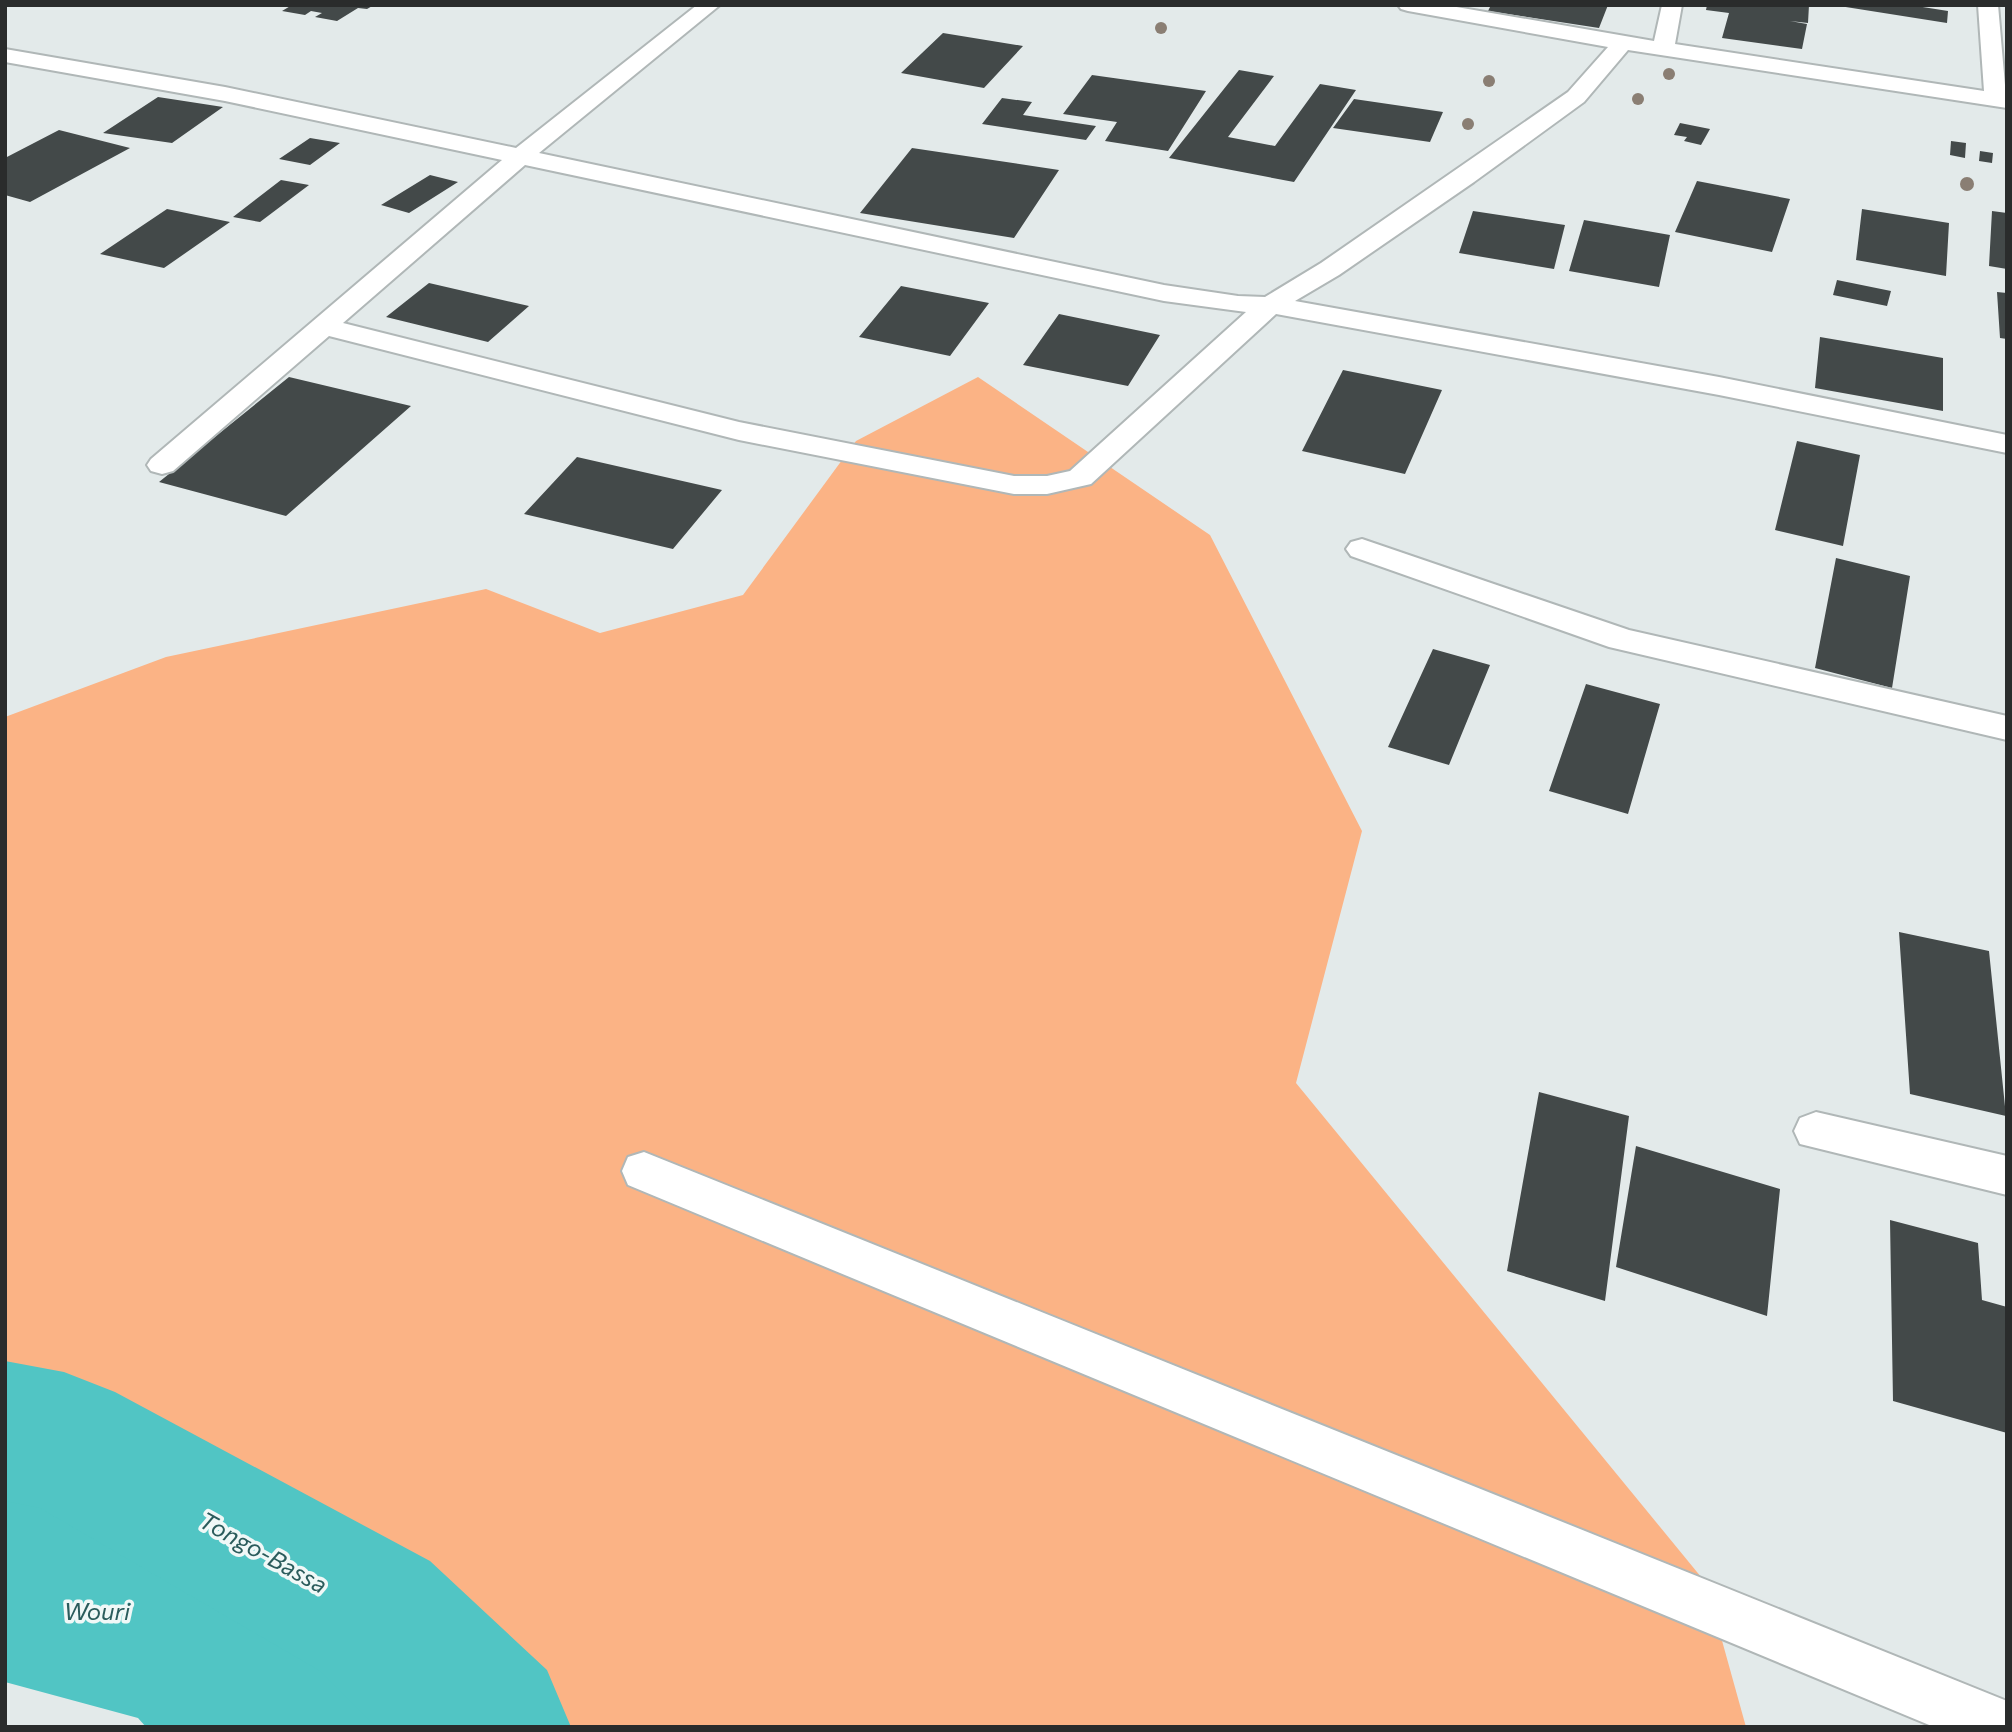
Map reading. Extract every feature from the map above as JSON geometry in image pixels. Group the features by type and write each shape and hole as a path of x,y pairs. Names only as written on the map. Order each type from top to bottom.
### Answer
{"street":[{"path":"162,465 521,156 710,5"},
{"path":"1408,5 1623,43 2002,101 1988,5"},
{"path":"1663,49 1672,5"},
{"path":"323,326 738,431 1014,485 1047,485 1080,478 1270,305 1420,208 1576,97 1623,43"},
{"path":"5,55 225,94 1164,293 1238,304 1270,305 1719,386 2007,444"},
{"path":"1362,549 1621,639 2007,729"},
{"path":"1816,1131 2007,1177"},
{"path":"644,1171 2002,1727"}],"shaded area":[{"path":"978,377 1210,535 1362,831 1296,1083 1706,1583 1746,1727 418,1727 5,1436 5,717 166,657 486,589 600,633 743,595 856,441"}],"water":[{"name":"Wouri","path":"5,1436 418,1727 146,1727 138,1718 5,1682"}],"building":[{"path":"292,5 374,5 367,9 358,8 337,21 315,17 322,13 311,11 305,15 282,11"},
{"path":"1491,5 1608,5 1599,28 1488,11"},
{"path":"1707,5 1809,5 1808,23 1790,21 1807,24 1802,49 1722,38 1729,13 1706,10"},
{"path":"1833,5 1910,5 1948,11 1947,23"},
{"path":"943,33 1023,46 984,88 901,73"},
{"path":"1239,70 1274,76 1228,137 1275,146 1320,84 1356,90 1294,182 1169,158"},
{"path":"1092,75 1206,91 1168,151 1105,141 1117,122 1063,114"},
{"path":"158,97 223,107 172,143 103,133"},
{"path":"1002,98 1032,102 1023,115 1096,126 1086,140 982,124"},
{"path":"1354,99 1443,112 1430,142 1333,128"},
{"path":"1680,123 1710,129 1701,145 1684,141 1687,137 1674,135"},
{"path":"59,130 130,148 30,202 5,195 5,158"},
{"path":"310,138 340,143 310,165 279,159"},
{"path":"1951,141 1966,143 1965,158 1950,155"},
{"path":"912,148 1059,170 1014,238 860,213"},
{"path":"1980,151 1993,153 1992,163 1979,161"},
{"path":"430,175 458,182 409,213 381,205"},
{"path":"281,180 309,185 260,222 233,217"},
{"path":"1697,181 1790,199 1772,252 1675,232"},
{"path":"167,209 230,222 164,268 100,254"},
{"path":"1862,209 1949,223 1946,276 1856,260"},
{"path":"1473,211 1565,225 1554,269 1459,253"},
{"path":"1992,211 2007,213 2007,269 1989,266"},
{"path":"1584,220 1670,235 1659,287 1569,271"},
{"path":"1837,280 1891,291 1887,306 1833,295"},
{"path":"429,283 529,306 488,342 386,317"},
{"path":"901,286 989,303 950,356 859,337"},
{"path":"1997,292 2007,293 2007,339 2000,338"},
{"path":"1059,314 1160,335 1128,386 1023,365"},
{"path":"1820,337 1943,358 1943,411 1815,388"},
{"path":"1343,370 1442,390 1405,474 1302,451"},
{"path":"289,377 411,406 286,516 159,482"},
{"path":"1797,441 1860,455 1843,546 1775,530"},
{"path":"577,457 722,490 673,549 524,514"},
{"path":"1836,558 1910,576 1892,688 1815,668"},
{"path":"1433,649 1490,665 1449,765 1388,747"},
{"path":"1586,684 1660,704 1628,814 1549,791"},
{"path":"1899,932 1989,951 2006,1116 1910,1094"},
{"path":"1539,1092 1629,1116 1605,1301 1507,1271"},
{"path":"1636,1146 1780,1189 1767,1316 1616,1267"},
{"path":"1890,1220 1978,1243 1982,1300 2007,1307 2007,1433 1893,1401"}],"waterway":[{"name":"Tongo-Bassa","path":"5,1431 64,1442 375,1616 490,1727"}]}
